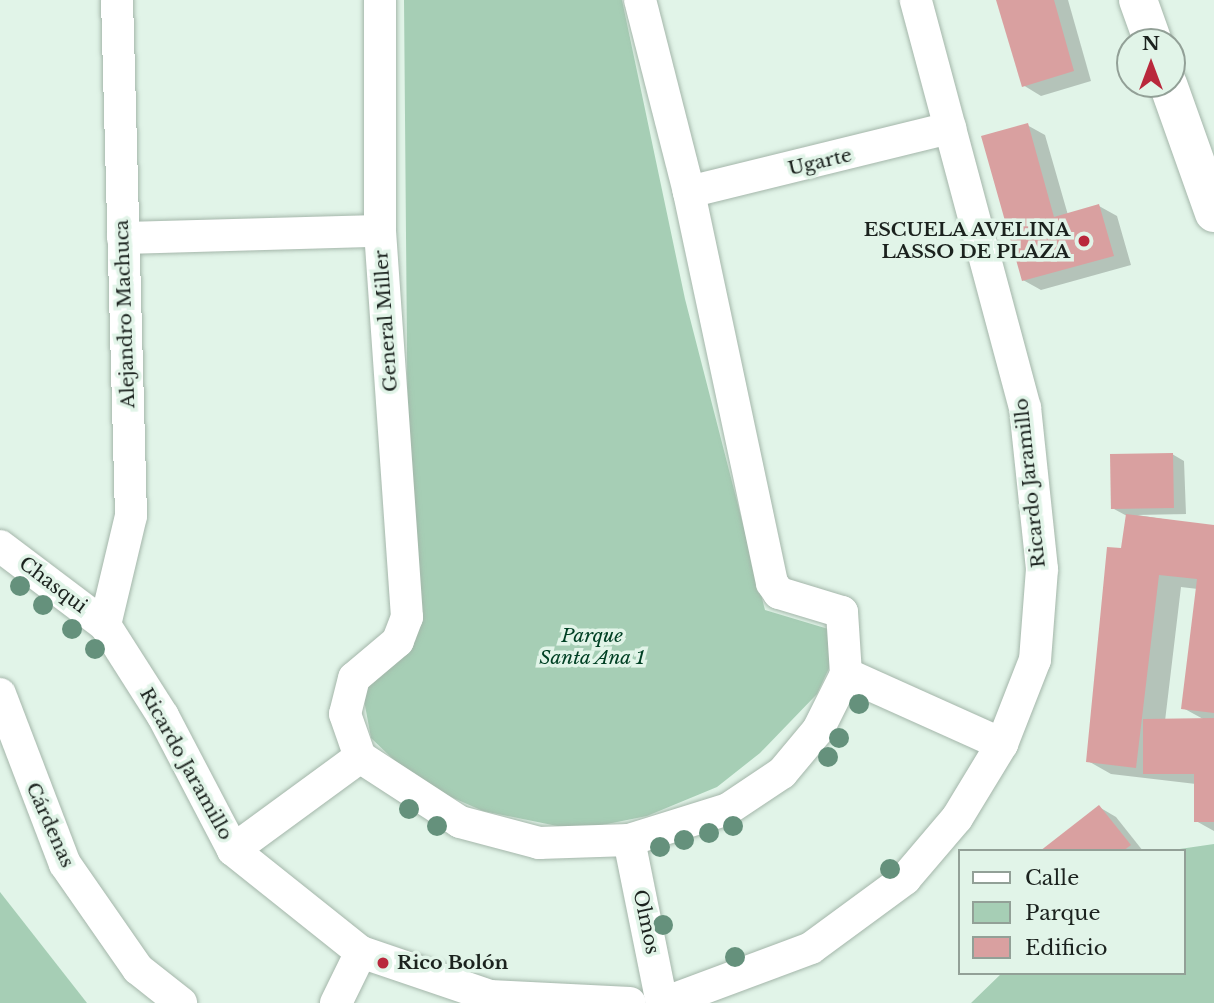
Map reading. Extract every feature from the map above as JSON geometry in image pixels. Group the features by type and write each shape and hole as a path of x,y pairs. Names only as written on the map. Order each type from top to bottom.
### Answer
{"main road":[{"path":"1138,0 1148,28"},
{"path":"1173,98 1214,213"}],"street":[{"name":"Alejandro Machuca","path":"105,625 131,516 117,0"},
{"name":"General Miller","path":"360,757 345,714 354,678 398,641 407,617 380,231 380,0"},
{"path":"233,850 360,757 460,822 539,843 629,840 728,809 782,773 818,730 846,674 842,612 779,593 689,191 640,0"},
{"name":"Ricardo Jaramillo","path":"663,1003 811,948 905,879 957,818 1002,744 1035,660 1042,569 1025,408 916,0"},
{"name":"Ugarte","path":"689,191 950,128"},
{"path":"123,238 380,231"},
{"name":"Chasqui","path":"0,546 105,625"},
{"name":"Ricardo Jaramillo","path":"105,625 163,716 233,850 362,952 490,996 630,1003"},
{"path":"846,674 1002,744"},
{"name":"Cárdenas","path":"0,694 65,864 138,969 181,1003"},
{"name":"Olmos","path":"629,840 663,1003"},
{"path":"336,1003 362,952"}],"green space":[{"name":"Parque Santa Ana 1","path":"404,0 622,0 685,299 765,610 845,634 817,694 760,753 717,787 647,816 577,830 483,811 417,782 371,738 362,689 416,640 408,469"},
{"path":"1214,844 1214,1003 971,1003 1000,975 1186,975 1186,849 1180,849"},
{"path":"0,892 87,1003 0,1003"}],"building":[{"path":"996,0 1054,0 1074,71 1022,87"},
{"path":"1028,123 1054,217 1099,204 1114,256 1022,281 981,136"},
{"path":"1173,453 1174,508 1111,509 1110,454"},
{"path":"1126,514 1214,525 1214,713 1181,709 1197,579 1159,575 1136,768 1086,762 1107,547 1121,548"},
{"path":"1214,718 1214,822 1194,822 1194,774 1143,774 1143,719"},
{"path":"1099,805 1131,845 1126,849 1043,849"}],"place":[{"name":"ESCUELA AVELINA LASSO DE PLAZA","path":"1084,241"},
{"name":"Rico Bolón","path":"383,963"}]}
